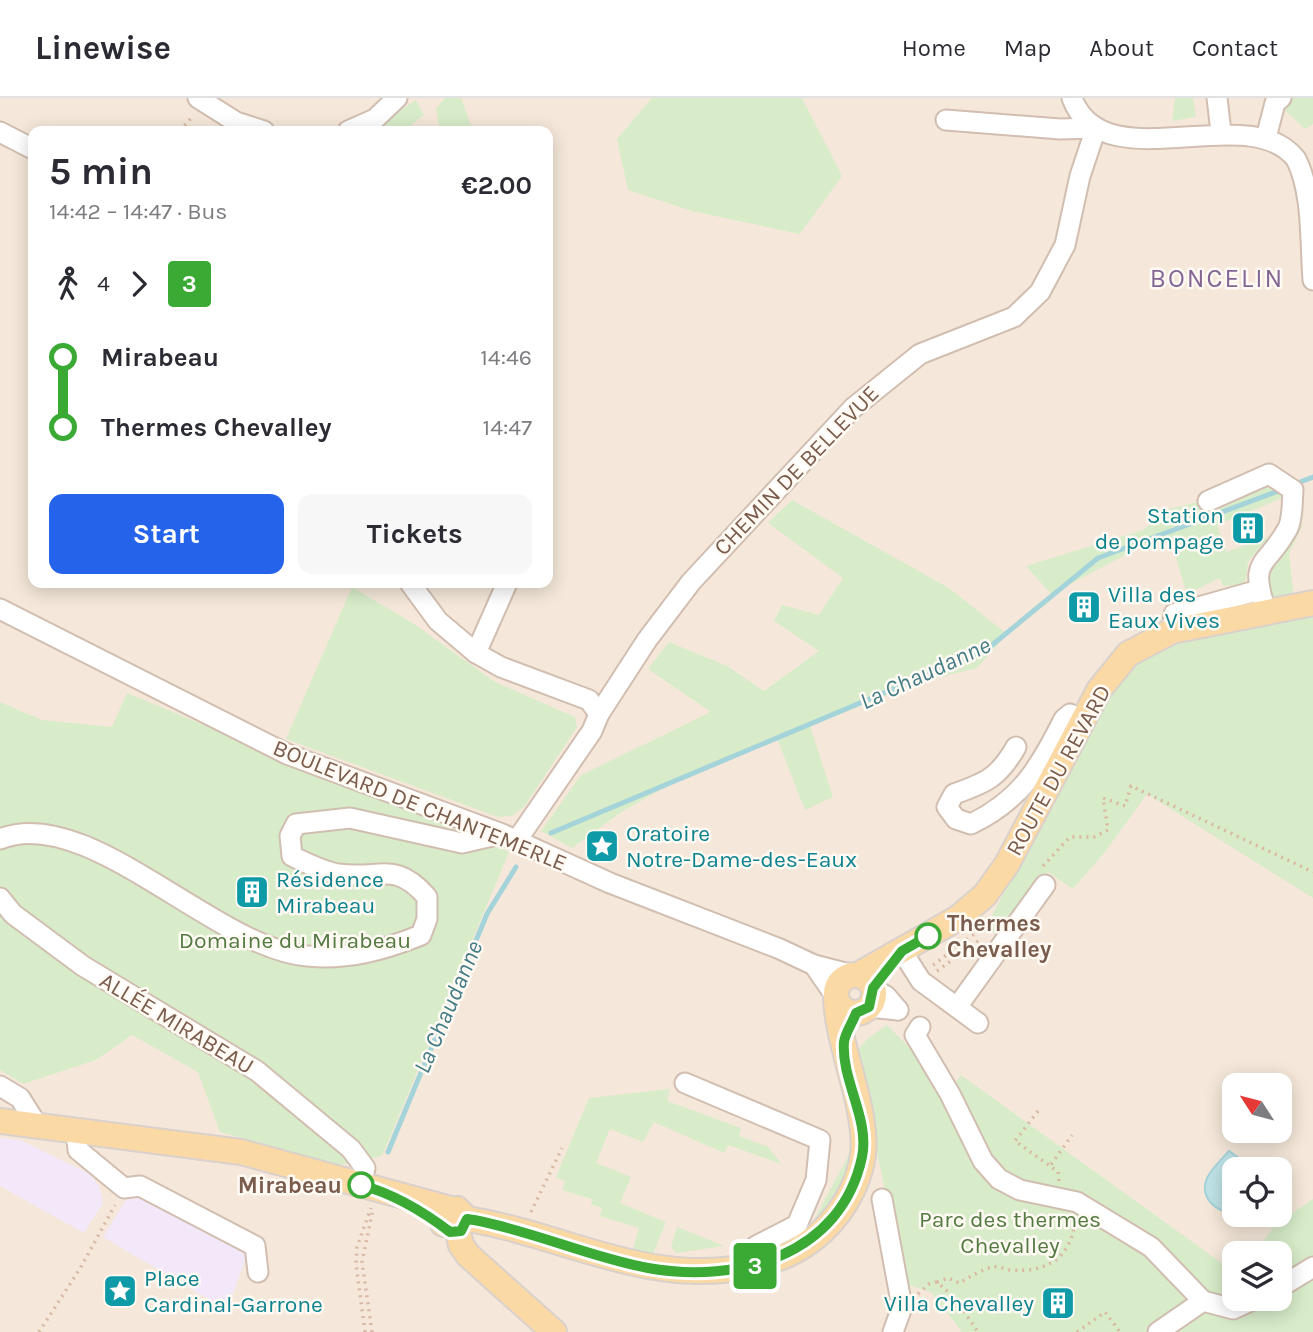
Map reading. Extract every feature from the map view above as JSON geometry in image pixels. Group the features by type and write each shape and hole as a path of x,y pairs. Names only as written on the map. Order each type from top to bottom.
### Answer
{"main road":[{"name":"ROUTE DU REVARD","path":"862,992 902,951 958,918 985,895 1007,864 1099,690 1128,654 1172,631 1262,601 1313,603"},
{"path":"0,1121 241,1152 370,1188 455,1221 522,1232 649,1268 714,1272 750,1267 782,1257 822,1232 837,1215 856,1181 863,1153 844,1041 837,1019 836,998 842,980 862,992 844,1041"},
{"path":"455,1221 461,1245 468,1255 554,1332"}],"street":[{"path":"198,98 236,122 248,126"},
{"path":"358,126 375,118 397,98"},
{"path":"1072,98 1079,113 1096,128 1107,132 1138,135 1221,132 1267,134 1282,142 1302,172 1311,233 1313,279"},
{"path":"1217,98 1221,132"},
{"path":"1267,134 1275,103 1281,98"},
{"path":"946,120 1060,129 1096,128"},
{"name":"CHEMIN DE BELLEVUE","path":"509,837 589,710 691,582 813,447 853,408 919,354 1014,317 1040,292 1065,246 1080,176 1096,128"},
{"path":"0,132 28,146"},
{"path":"1208,501 1269,474 1287,486 1289,526 1264,558 1256,576 1262,601"},
{"path":"414,588 438,621 476,653 589,710"},
{"path":"476,653 504,588"},
{"name":"BOULEVARD DE CHANTEMERLE","path":"0,609 287,754 509,837 610,883 780,948 814,965 836,998"},
{"path":"1016,747 1004,769 982,784 954,794 947,807 956,819 971,824 997,812 1026,786 1064,719 1070,715 1084,720"},
{"path":"0,839 12,834 40,833 75,843 110,858 266,945 304,956 350,957 392,947 421,935 427,919 427,897 411,879 394,874 336,874 292,856 290,836 296,824 350,818 462,843 509,837"},
{"path":"957,1007 1040,880"},
{"name":"ALLÉE MIRABEAU","path":"0,898 13,914 83,966 257,1072 352,1151 365,1168 370,1188"},
{"path":"902,951 921,981 978,1023"},
{"path":"814,965 862,992"},
{"path":"920,1027 915,1035 950,1094 983,1161 999,1179 1020,1189 1069,1200 1151,1247 1203,1301 1222,1306"},
{"path":"685,1083 820,1140 816,1180 797,1225 756,1246 750,1267"},
{"path":"0,1086 20,1098 37,1125"},
{"path":"76,1131 78,1150 124,1188 140,1186 255,1246 258,1272"},
{"path":"882,1199 910,1297 902,1307 893,1332"},
{"path":"1292,1280 1313,1267"},
{"path":"1158,1332 1203,1301"}],"path":[{"path":"1040,880 1070,837 1094,837 1108,830 1104,798 1125,806 1131,786 1313,872"},
{"path":"596,857 600,849"},
{"path":"929,969 938,971 989,932"},
{"path":"910,1297 948,1278 959,1283 994,1267 1012,1270 1039,1268 1060,1260 1069,1249 1069,1200 1058,1172 1015,1141 1038,1111"},
{"path":"1050,1166 1072,1135"},
{"path":"522,1232 562,1148"},
{"path":"365,1332 356,1264 370,1188"},
{"path":"370,1188 362,1262 372,1332"},
{"path":"39,1332 81,1267 116,1203"},
{"path":"937,1282 955,1298 978,1332"},
{"path":"1077,1332 1105,1312 1120,1332"}],"shaded area":[{"path":"0,98 1313,98 1313,1332 0,1332"},
{"path":"0,1138 20,1140 90,1174 99,1186 103,1203 84,1233 0,1186"},
{"path":"134,1187 250,1247 227,1310 103,1237"}],"green space":[{"path":"445,98 461,98 471,126 439,126 436,109"},
{"path":"652,98 802,98 842,176 800,234 692,211 628,190 617,139"},
{"path":"1175,98 1193,98 1196,117 1172,121"},
{"path":"1287,98 1313,98 1313,124 1305,129 1282,108"},
{"path":"416,100 424,115 410,126 377,126"},
{"path":"1303,483 1302,527 1289,553 1294,599 1270,602 1264,568 1298,507 1300,484"},
{"path":"1269,486 1287,496 1217,525 1226,552 1269,537 1248,562 1245,585 1223,586 1220,578 1187,594 1172,545 1165,538 1150,542 1051,594 1026,566 1143,530 1168,509"},
{"path":"792,500 949,588 1007,634 977,668 923,681 810,726 833,797 805,810 776,736 672,783 620,813 572,848 541,831 581,775 711,712 648,669 669,642 727,666 764,691 819,651 774,621 782,605 819,615 843,578 768,523"},
{"path":"352,588 414,624 495,682 575,717 577,727 524,807 512,816 498,817 286,739"},
{"path":"1313,608 1313,898 1147,794 1105,852 1073,889 1048,872 996,936 988,924 1111,681 1143,647"},
{"name":"Domaine du Mirabeau","path":"127,693 509,852 382,1156 339,1165 220,1132 198,1072 132,1035 96,1060 23,1084 0,1070 0,702 42,720 112,727"},
{"name":"Parc des thermes Chevalley","path":"887,1025 924,1062 954,1085 961,1075 1222,1263 1222,1311 1292,1311 1292,1241 1264,1241 1274,1227 1292,1227 1292,1213 1313,1199 1313,1332 962,1332 931,1292 905,1284 856,1053 866,1040"},
{"path":"670,1089 667,1101 741,1128 739,1136 768,1147 782,1164 728,1145 724,1153 654,1122 643,1142 610,1129 596,1163 631,1177 620,1203 666,1222 652,1256 633,1249 639,1228 600,1216 602,1208 591,1204 592,1199 562,1190 565,1181 556,1177 589,1098"},
{"path":"851,1151 854,1162 827,1213 815,1218"},
{"path":"677,1227 724,1246 676,1253 671,1247"}],"water":[{"path":"1229,1151 1237,1157 1223,1157"},
{"path":"1222,1158 1222,1210 1215,1207 1205,1191 1207,1178"}],"waterway":[{"name":"La Chaudanne","path":"1295,484 1313,477"},
{"name":"La Chaudanne","path":"551,833 986,650 1098,558 1284,489"},
{"name":"La Chaudanne","path":"388,1152 487,914 516,867"}],"bus line":[{"name":"3","path":"361,1185 410,1205 443,1224 450,1232 461,1231 466,1226 467,1219 491,1223 620,1262 649,1268 714,1272 750,1267 782,1257 803,1247 822,1232 837,1215 856,1181 863,1153 860,1121 845,1057 844,1041 856,1013 869,1007 873,1001 873,988 902,951 928,936"}],"place":[{"name":"Station de pompage","path":"1248,528"},
{"name":"Villa des Eaux Vives","path":"1084,607"},
{"name":"Oratoire Notre-Dame-des-Eaux","path":"602,846"},
{"name":"Résidence Mirabeau","path":"252,892"},
{"name":"Thermes Chevalley","path":"928,936"},
{"name":"Mirabeau","path":"361,1185"},
{"name":"Place Cardinal-Garrone","path":"120,1291"},
{"name":"Villa Chevalley","path":"1058,1303"}],"district":[{"name":"BONCELIN","path":"1217,278"}]}
